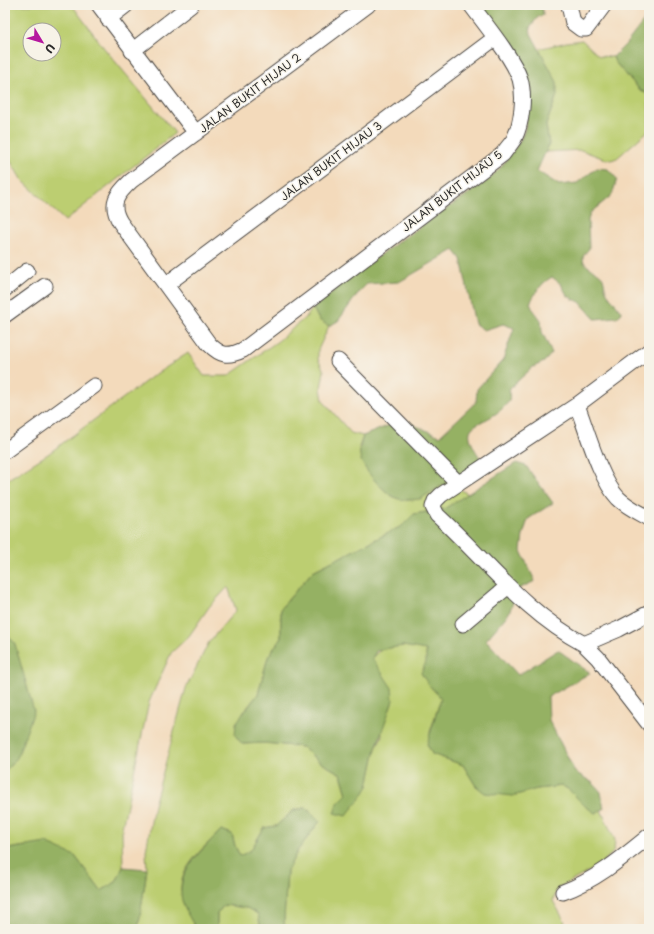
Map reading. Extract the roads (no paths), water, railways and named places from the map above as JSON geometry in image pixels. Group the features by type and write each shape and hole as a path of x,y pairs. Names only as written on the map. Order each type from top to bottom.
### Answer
{"street":[{"path":"99,5 132,51 196,133"},
{"path":"108,19 126,5"},
{"path":"132,51 191,5"},
{"name":"JALAN BUKIT HIJAU 2","path":"166,284 114,212 115,202 120,191 131,181 368,5"},
{"name":"JALAN BUKIT HIJAU 5","path":"166,284 209,344 224,355 232,355 243,350 503,154 513,140 519,125 522,94 520,80 495,38 471,5"},
{"path":"569,5 574,23 581,29 586,28 604,5"},
{"name":"JALAN BUKIT HIJAU 3","path":"166,284 495,38"},
{"path":"5,289 27,271"},
{"path":"5,315 45,286"},
{"path":"649,351 577,405 458,483 435,501 433,507 434,511 507,587 552,625 584,644 598,658 649,724"},
{"path":"338,362 458,483"},
{"path":"5,451 94,386"},
{"path":"577,405 602,471 612,492 624,504 649,518"},
{"path":"463,624 507,587"},
{"path":"584,644 619,629 649,613"},
{"path":"563,892 591,880 616,863 649,836"}]}
